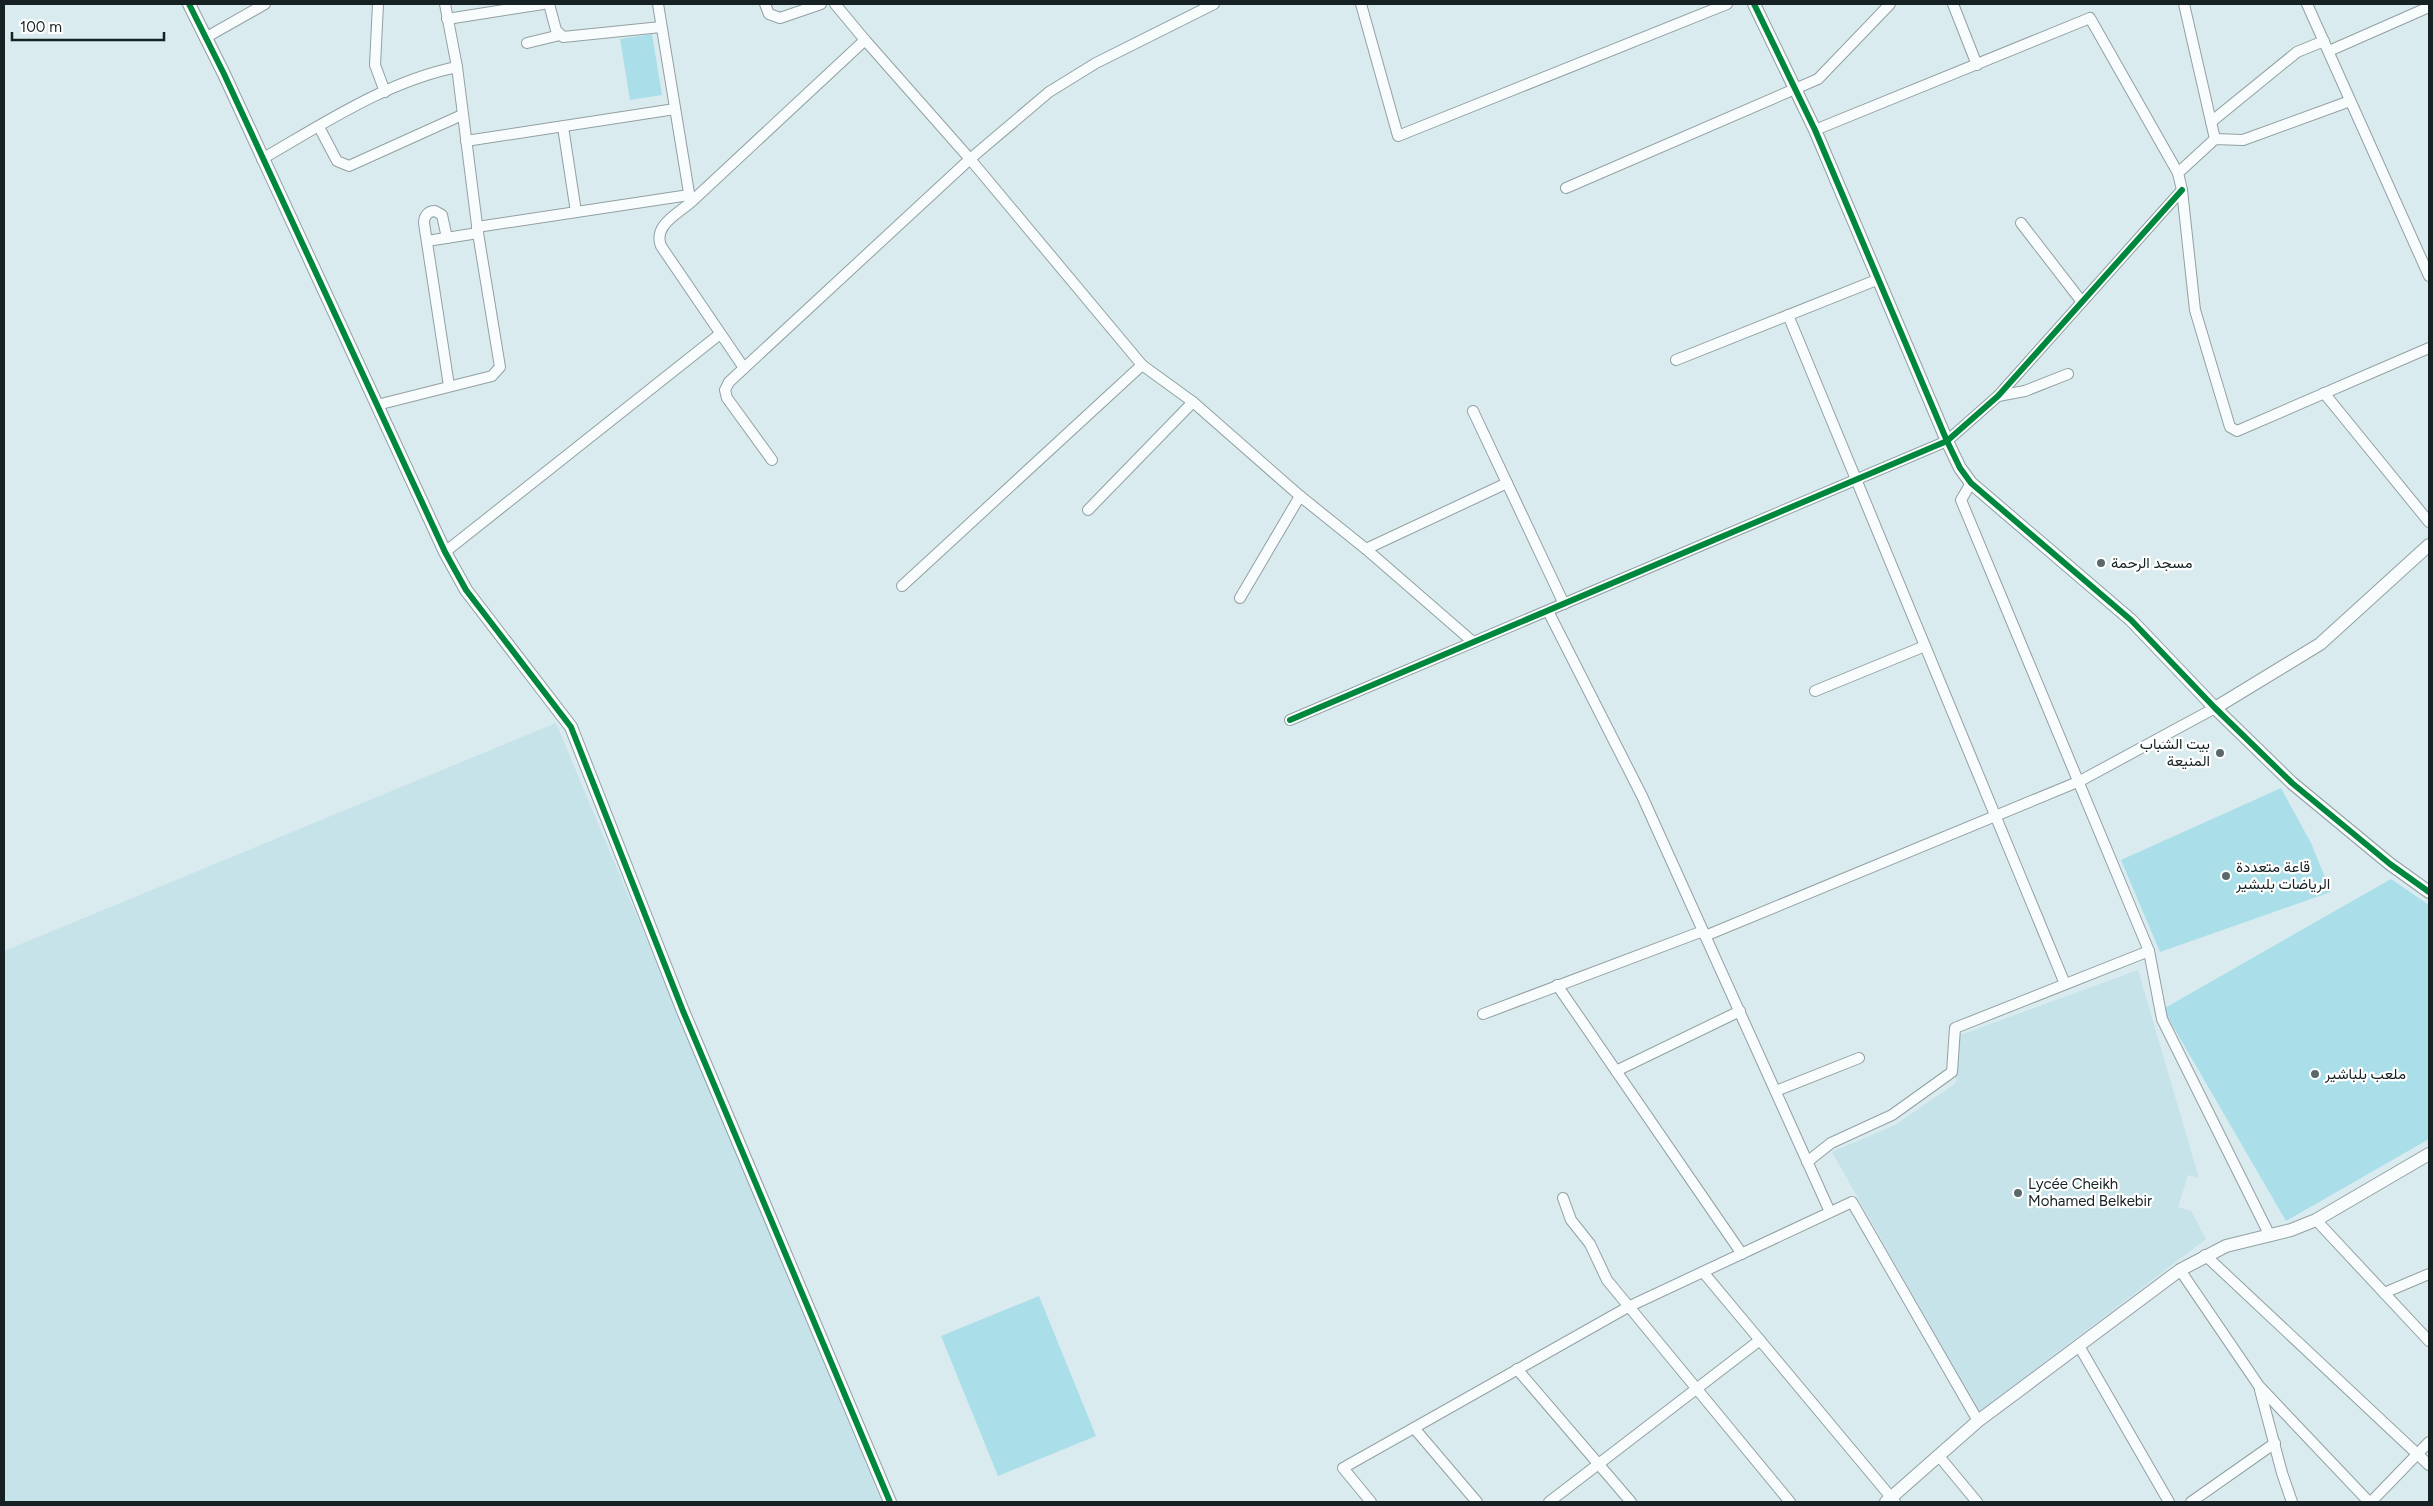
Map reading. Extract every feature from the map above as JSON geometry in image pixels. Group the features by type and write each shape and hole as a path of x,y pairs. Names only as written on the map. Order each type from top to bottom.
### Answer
{"street":[{"path":"189,4 204,38 224,74 445,552 471,596 571,728 690,1029 890,1502"},
{"path":"204,38 265,4"},
{"path":"378,4 374,65 385,92"},
{"path":"377,406 492,376 500,367 445,4"},
{"path":"448,18 543,4"},
{"path":"549,4 556,30 560,35"},
{"path":"658,4 690,199"},
{"path":"764,4 769,14 780,18 821,4"},
{"path":"836,4 865,40 970,159 1142,365 1194,402 1300,496 1473,642"},
{"path":"772,460 726,394 729,382 970,159 1049,92 1096,63 1196,8 1214,4"},
{"path":"1361,4 1398,136 1727,4"},
{"path":"1754,4 1815,130 1947,441 1960,468 1971,483 2131,620 2215,708 2292,782 2337,822 2429,892"},
{"path":"1566,188 1818,79 1890,4"},
{"path":"1953,4 1977,65"},
{"path":"2184,4 2215,139"},
{"path":"2306,4 2329,50 2429,276"},
{"path":"2329,50 2429,8"},
{"path":"1815,130 2090,18 2178,173 2182,190 2195,310 2230,428 2237,431 2429,348"},
{"path":"527,42 560,35 570,37 661,27"},
{"path":"744,368 659,242 659,233 663,226 690,199 865,40"},
{"path":"2212,122 2297,52 2324,41"},
{"path":"262,159 385,92 424,76 456,68"},
{"path":"2178,173 2215,139 2243,140 2350,101"},
{"path":"466,141 675,109"},
{"path":"319,127 337,161 349,166 462,115"},
{"path":"563,127 576,212"},
{"path":"1290,720 1947,441 1998,396 2182,190"},
{"path":"427,241 576,212 690,199"},
{"path":"447,238 442,214 432,211 427,214 424,220 449,386"},
{"path":"2021,223 2082,302"},
{"path":"1676,360 1879,279"},
{"path":"1788,315 2065,984"},
{"path":"445,552 720,334"},
{"path":"902,586 1142,365"},
{"path":"1998,396 2025,391 2068,374"},
{"path":"2324,393 2429,522"},
{"path":"1088,510 1194,402"},
{"path":"1473,411 1564,604"},
{"path":"1366,550 1507,483"},
{"path":"1971,483 1961,500 2149,950 2162,1018 2270,1236"},
{"path":"1240,598 1300,496"},
{"path":"1483,1014 1704,934 2080,781 2215,708 2320,644 2429,545"},
{"path":"1548,611 1642,796 1830,1212"},
{"path":"1815,691 1925,646"},
{"path":"1808,1162 1831,1143 1892,1114 1952,1072 1955,1028 2149,950"},
{"path":"1557,986 1742,1254"},
{"path":"1616,1071 1740,1011"},
{"path":"1776,1091 1859,1058"},
{"path":"1703,1272 1890,1501 1938,1455 1978,1421 2180,1270 2205,1255 2241,1241 2270,1236 2316,1220 2429,1154"},
{"path":"1563,1198 1571,1220 1590,1244 1604,1275 1695,1389 1790,1502"},
{"path":"1370,1502 1344,1468 1628,1307 1852,1202 1978,1421"},
{"path":"2316,1220 2429,1341"},
{"path":"2205,1255 2429,1465"},
{"path":"2180,1270 2259,1386 2370,1502 2429,1442"},
{"path":"2384,1293 2429,1274"},
{"path":"1548,1502 1760,1340"},
{"path":"2079,1346 2169,1502"},
{"path":"1518,1369 1631,1502"},
{"path":"2259,1386 2282,1473 2292,1502"},
{"path":"1414,1428 1477,1502"},
{"path":"2190,1502 2275,1443"},
{"path":"1938,1455 1978,1502"}],"shaded area":[{"path":"652,34 662,95 630,100 620,39"},
{"path":"556,723 882,1502 4,1502 4,951"},
{"name":"قاعة متعددة الرياضات بلبشير","path":"2281,788 2311,843 2331,892 2160,952 2121,860"},
{"name":"ملعب بلباشير","path":"2391,879 2429,905 2429,1139 2286,1221 2163,1009"},
{"name":"Lycée Cheikh Mohamed Belkebir","path":"2138,970 2199,1178 2188,1175 2178,1207 2191,1211 2206,1239 1979,1412 1832,1152 1895,1125 1956,1083 1960,1035"},
{"path":"1039,1296 1096,1436 998,1476 941,1336"}],"cycle path":[{"path":"189,4 224,74 445,552 466,590 571,727 683,1011 890,1502"},
{"path":"1754,4 1815,130 1947,441 1960,468 1971,483 2131,620 2215,708 2292,783 2390,864 2429,892"},
{"path":"1290,720 1947,441 1998,396 2182,190"}],"place":[{"name":"مسجد الرحمة","path":"2101,563"},
{"name":"بيت الشباب المنيعة","path":"2220,753"},
{"name":"قاعة متعددة الرياضات بلبشير","path":"2226,876"},
{"name":"ملعب بلباشير","path":"2315,1074"},
{"name":"Lycée Cheikh Mohamed Belkebir","path":"2018,1193"}]}
